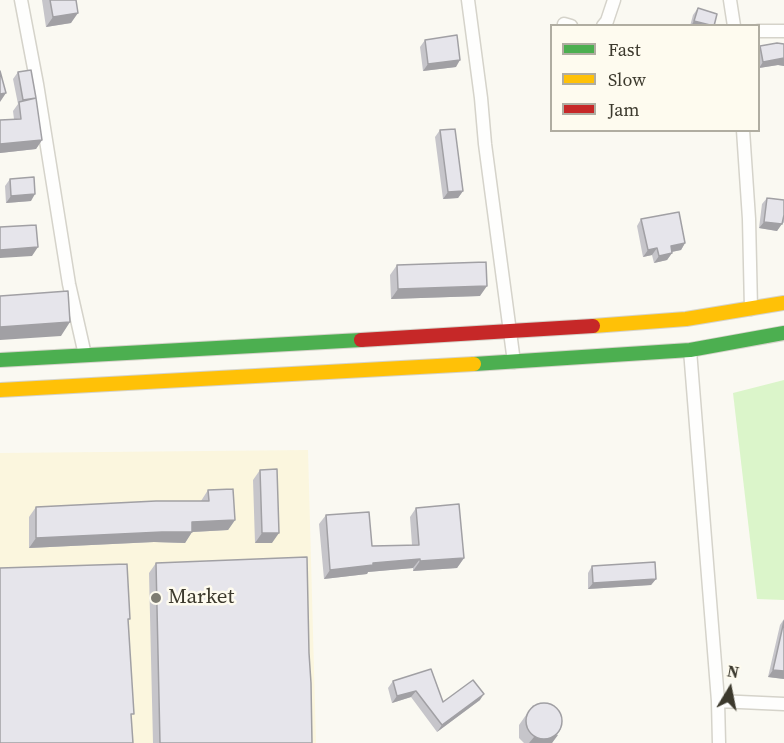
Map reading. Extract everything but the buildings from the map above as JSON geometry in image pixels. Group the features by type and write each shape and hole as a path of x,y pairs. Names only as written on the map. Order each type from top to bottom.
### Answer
{"main road":[{"path":"0,390 510,331 686,319 784,303"},
{"path":"0,360 85,355 255,362 514,362 690,350 784,333"}],"street":[{"path":"21,0 69,284 85,355"},
{"path":"468,0 514,362"},
{"path":"605,24 614,0"},
{"path":"730,0 734,24"},
{"path":"760,31 784,31"},
{"path":"743,132 749,219 751,309"},
{"path":"690,350 718,700 718,743"},
{"path":"718,700 784,704"}],"shaded area":[{"name":"Market","path":"308,450 316,743 0,743 0,453"}],"green space":[{"path":"784,380 784,600 757,599 733,393"}],"traffic: fast":[{"path":"474,364 690,350 784,333"},
{"path":"0,360 361,340"}],"traffic: slow":[{"path":"593,326 686,319 784,303"},
{"path":"0,390 474,364"}],"traffic: jam":[{"path":"361,340 593,326"}],"place":[{"name":"Market","path":"156,598"}]}
